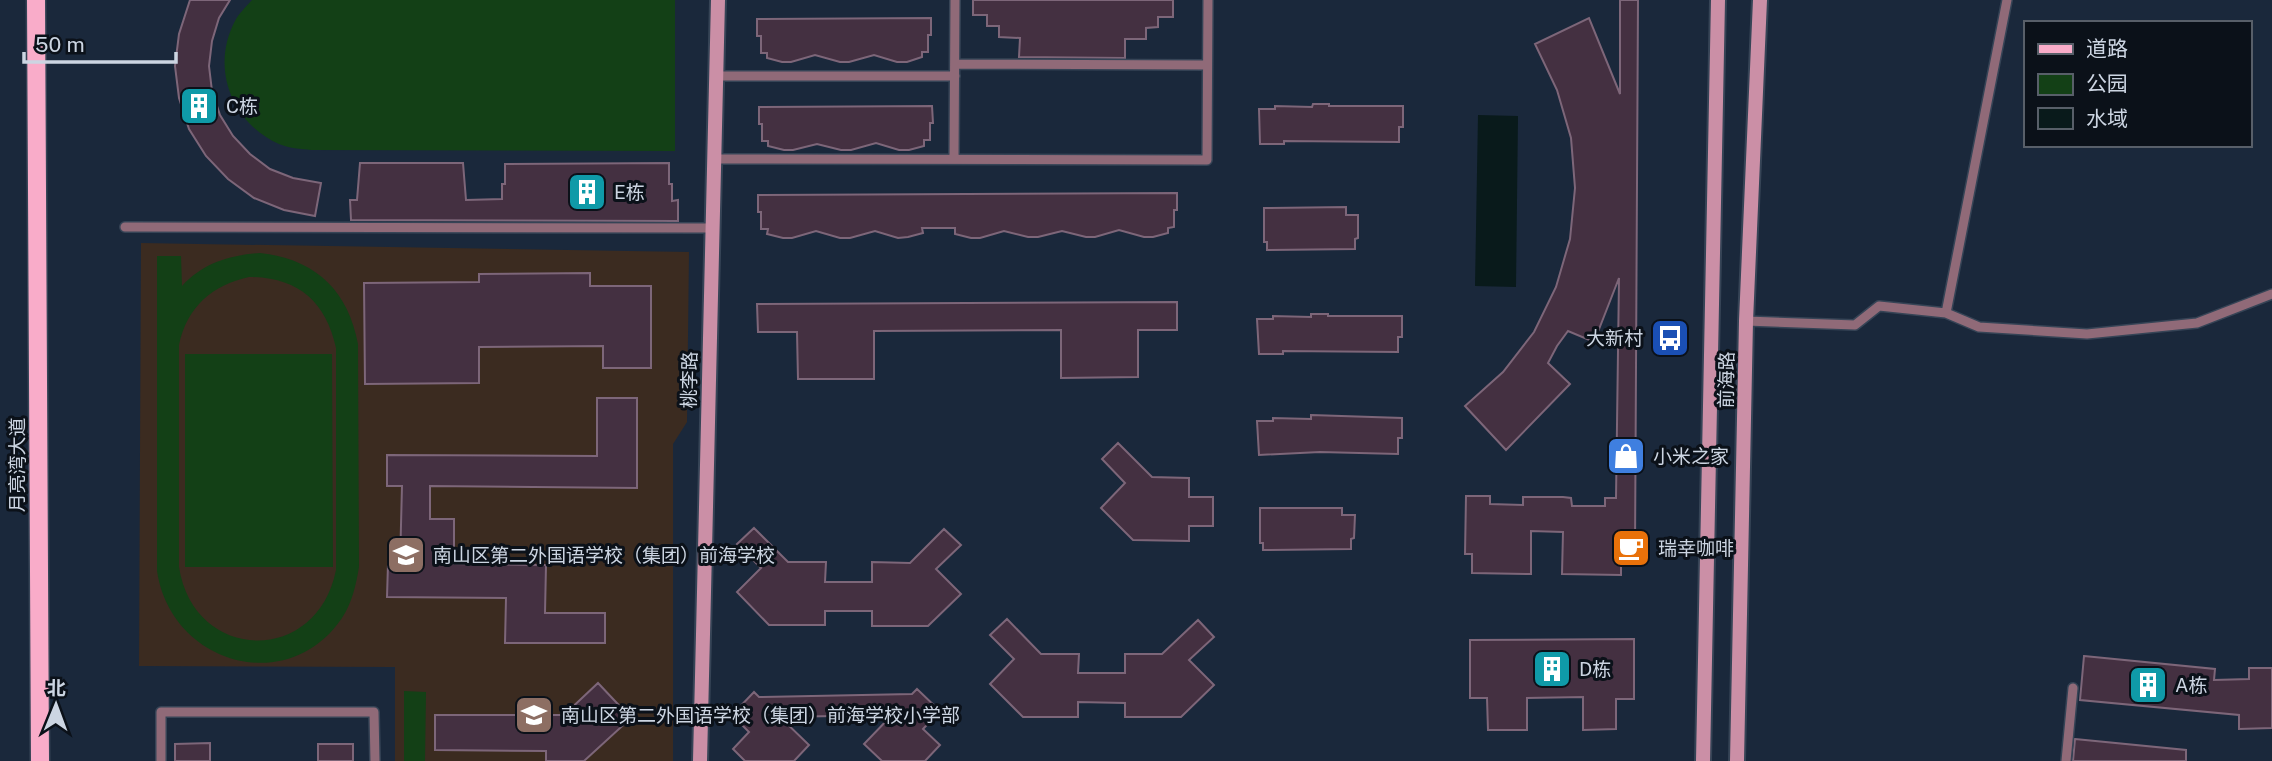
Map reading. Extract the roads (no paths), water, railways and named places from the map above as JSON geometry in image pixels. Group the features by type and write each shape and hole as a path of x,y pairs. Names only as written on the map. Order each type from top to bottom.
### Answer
{"main road":[{"name":"月亮湾大道","path":"36,0 40,761"},
{"name":"桃李路","path":"700,761 718,0"},
{"name":"前海路","path":"1703,761 1717,0"},
{"name":"前海路","path":"1737,761 1746,321 1760,0"},
{"path":"1760,18 1768,0"}],"lane":[{"path":"954,159 955,0"},
{"path":"714,159 1207,160 1208,0"},
{"path":"1946,313 2007,0"},
{"path":"955,64 1207,65"},
{"path":"716,76 955,75"},
{"path":"125,227 712,228"},
{"path":"1746,321 1855,325 1879,306 1946,313 1979,327 2087,334 2197,323 2272,294"},
{"path":"2066,761 2073,688"},
{"path":"161,761 161,712 374,712 375,761"}],"water":[{"path":"1478,115 1518,116 1516,287 1475,286"}],"place":[{"name":"C栋","path":"199,106"},
{"name":"E栋","path":"587,192"},
{"name":"大新村","path":"1670,338"},
{"name":"小米之家","path":"1626,456"},
{"name":"瑞幸咖啡","path":"1631,548"},
{"name":"南山区第二外国语学校（集团）前海学校","path":"406,555"},
{"name":"D栋","path":"1552,669"},
{"name":"A栋","path":"2148,685"},
{"name":"南山区第二外国语学校（集团）前海学校小学部","path":"534,715"}]}
